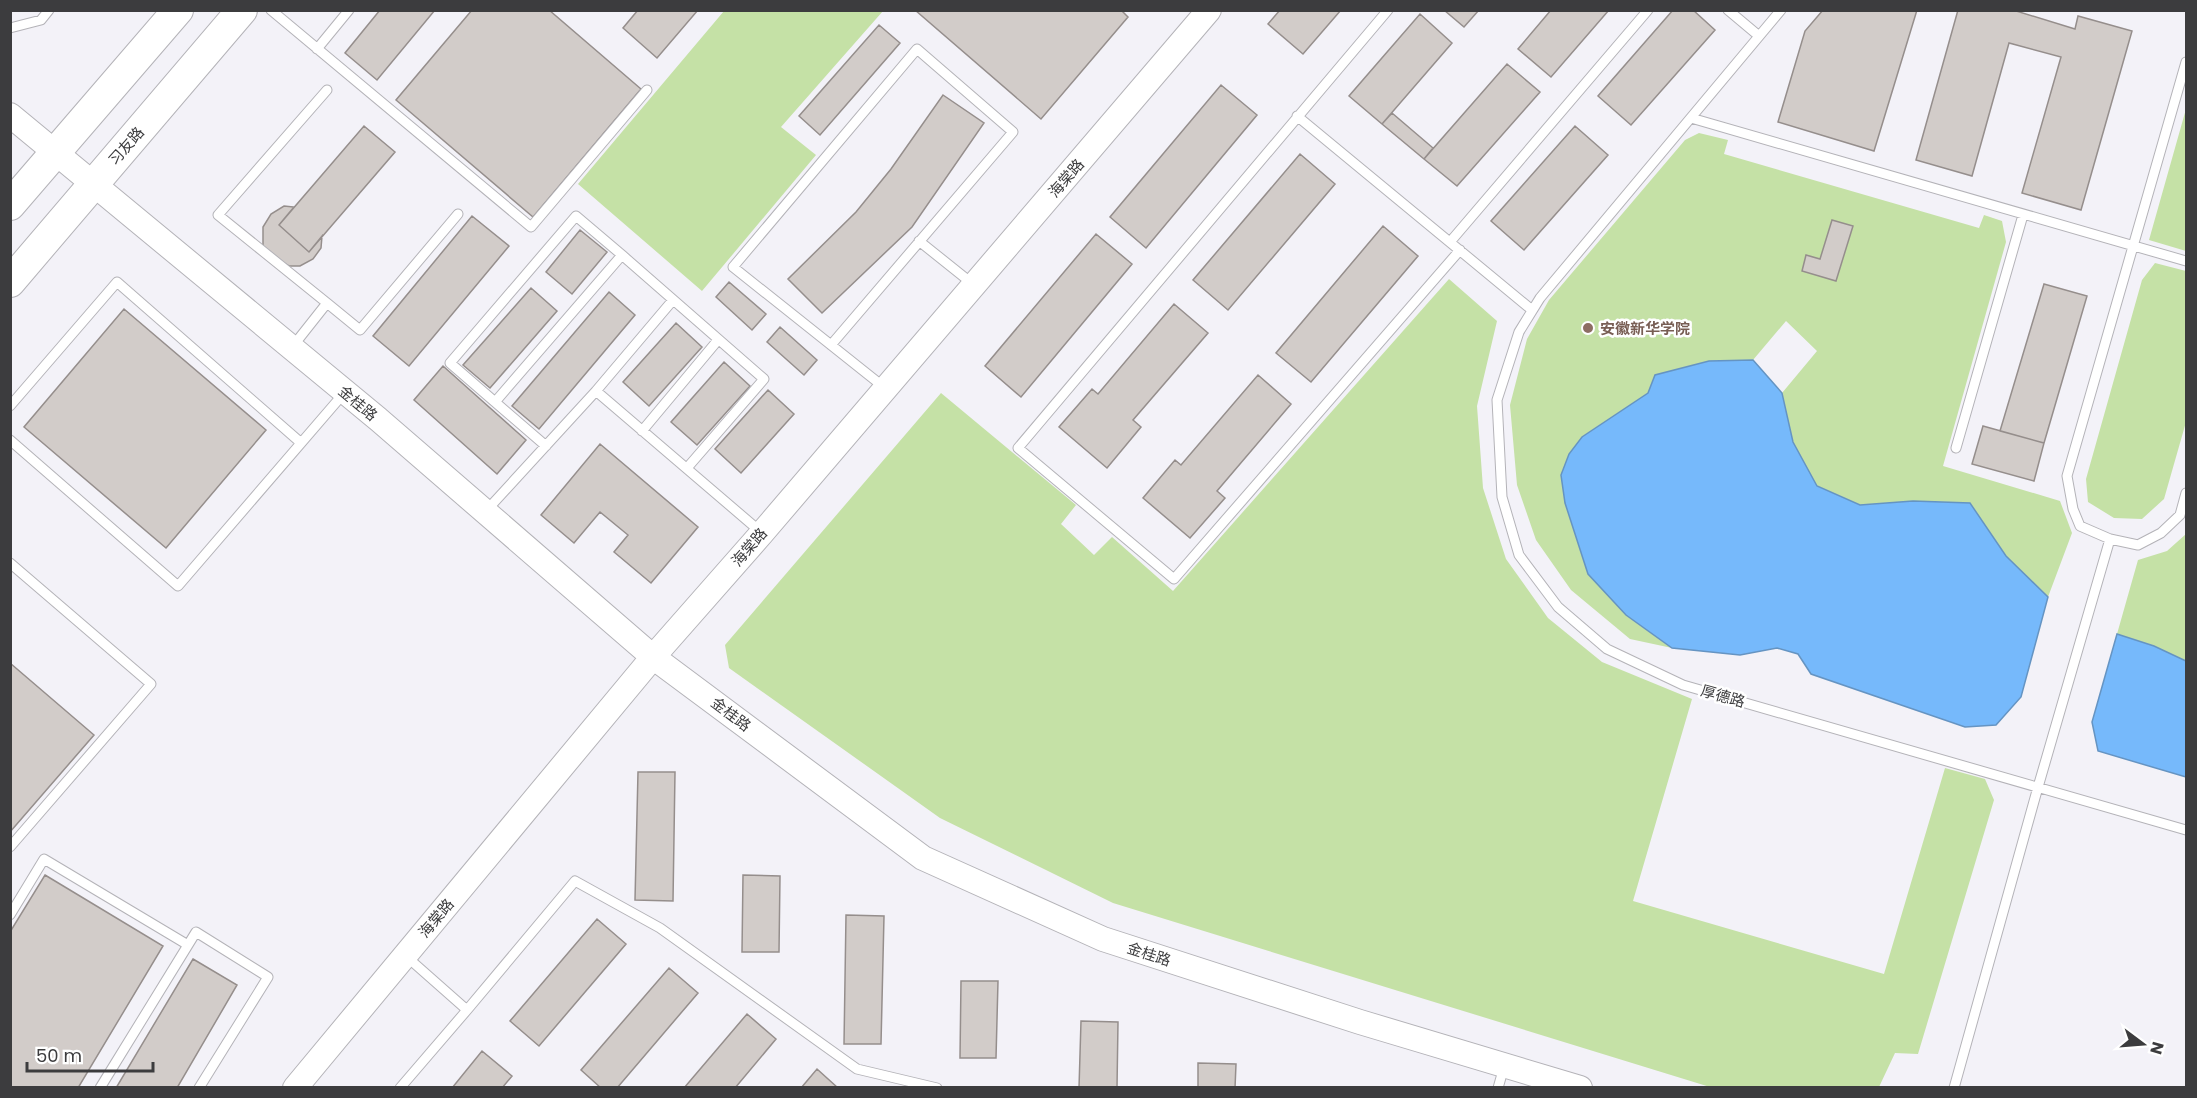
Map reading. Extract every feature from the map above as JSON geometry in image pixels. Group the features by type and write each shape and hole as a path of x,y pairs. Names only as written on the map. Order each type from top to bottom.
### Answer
{"main road":[{"path":"10,205 178,10"},
{"name":"习友路","path":"10,282 242,10"}],"street":[{"name":"海棠路","path":"295,1088 653,657 1209,10"},
{"name":"金桂路","path":"10,115 345,392 653,657 923,858 1103,939 1360,1022 1502,1076 1580,1088"}],"lane":[{"path":"10,28 41,20 49,10"},
{"path":"271,10 531,227 647,90"},
{"path":"317,49 349,10"},
{"path":"1388,10 1018,447 1174,579 1460,250"},
{"path":"1450,242 1648,10"},
{"path":"1728,10 1759,36"},
{"name":"厚德路","path":"1781,10 1540,298 1519,332 1497,400 1502,497 1519,555 1558,607 1607,649 1683,685 2187,830"},
{"path":"831,345 1013,132 917,49 733,267 885,388"},
{"path":"2187,62 2067,476 2073,509 2080,526 2110,539 2138,545 2161,533 2180,515 2187,493"},
{"path":"327,90 218,215 360,330 458,214"},
{"path":"1297,116 1532,310"},
{"path":"1690,118 2187,261"},
{"path":"1956,448 2023,215"},
{"path":"546,446 450,363 576,216 764,379 687,468"},
{"path":"919,241 974,285"},
{"path":"495,402 622,255"},
{"path":"10,406 117,282 300,442"},
{"path":"486,512 596,391 673,300"},
{"path":"291,348 327,303"},
{"path":"642,430 718,340"},
{"path":"596,391 762,532"},
{"path":"10,440 178,585 345,392"},
{"path":"1954,1088 2110,539"},
{"path":"10,563 151,684 10,847"},
{"path":"10,915 44,859 188,945"},
{"path":"400,1088 575,881 660,928 857,1069 937,1088"},
{"path":"100,1088 196,932 268,977 199,1088"},
{"path":"405,955 467,1010"}],"green space":[{"path":"724,11 883,11 781,127 816,155 702,291 578,184"},
{"path":"2186,109 2186,251 2149,240"},
{"path":"1699,133 1728,140 1724,154 1979,228 1984,215 2002,221 2006,242 1943,466 2060,501 2072,533 2048,597 2006,556 1970,503 1913,501 1860,505 1817,486 1793,442 1782,393 1817,351 1786,321 1753,360 1709,361 1655,375 1648,393 1582,437 1626,615 1672,648 1630,639 1571,590 1536,540 1517,485 1510,405 1527,339 1549,300 1685,140"},
{"path":"2155,263 2186,271 2186,422 2164,499 2142,519 2114,518 2088,502 2086,479 2142,280"},
{"path":"1449,279 1497,321 1477,406 1483,488 1506,559 1548,618 1602,662 1692,699 1633,901 1884,974 1945,768 1985,779 1994,800 1918,1054 1895,1053 1879,1087 1710,1087 1113,903 940,818 729,668 725,645 941,393 1076,505 1061,524 1094,555 1112,537 1173,591"},
{"path":"2186,534 2185,661 2154,646 2117,634 2138,560 2167,551"}],"water":[{"path":"1753,360 1782,393 1793,442 1817,486 1860,505 1913,501 1970,503 2006,556 2048,597 2021,697 1996,725 1965,727 1811,674 1798,654 1777,648 1740,655 1672,648 1626,615 1588,574 1565,503 1561,475 1569,454 1582,437 1648,393 1655,375 1709,361"},
{"path":"2117,634 2154,646 2186,661 2186,777 2098,751 2092,722"}],"building":[{"path":"380,10 435,10 377,80 345,53"},
{"path":"472,10 549,10 641,89 533,217 396,100"},
{"path":"638,10 698,10 657,58 623,28"},
{"path":"915,10 1121,10 1128,17 1041,119"},
{"path":"1280,10 1341,10 1303,54 1268,24"},
{"path":"1444,10 1479,10 1464,27"},
{"path":"1551,10 1609,10 1551,77 1518,49"},
{"path":"1673,10 1693,10 1715,30 1631,125 1598,96"},
{"path":"1823,10 1917,10 1874,151 1778,122 1805,31"},
{"path":"1958,10 2013,10 2075,29 2078,16 2132,31 2081,210 2022,193 2061,57 2009,43 1972,176 1916,160"},
{"path":"1420,14 1452,43 1382,124 1349,96"},
{"path":"879,25 900,43 820,135 799,116"},
{"path":"1507,64 1540,92 1457,186 1424,159"},
{"path":"1221,85 1257,115 1146,248 1110,217"},
{"path":"943,95 984,123 912,227 822,313 788,279 856,212 891,169"},
{"path":"1392,113 1433,148 1424,159 1382,124"},
{"path":"364,126 395,152 309,252 279,225"},
{"path":"1575,126 1608,155 1524,250 1491,221"},
{"path":"1300,154 1335,184 1228,310 1193,280"},
{"path":"284,206 294,207 279,225 309,252 322,236 321,248 313,259 300,266 289,266 263,246 263,227 271,214"},
{"path":"472,216 509,246 409,366 373,336"},
{"path":"1832,220 1853,226 1836,281 1802,271 1806,255 1820,259"},
{"path":"1383,226 1418,256 1311,382 1276,353"},
{"path":"580,230 607,252 572,294 546,272"},
{"path":"1096,234 1132,264 1021,397 985,366"},
{"path":"729,282 766,314 752,330 716,297"},
{"path":"2044,284 2087,296 2044,443 2000,431"},
{"path":"531,288 557,311 490,388 463,365"},
{"path":"609,292 635,315 539,429 512,406"},
{"path":"1174,304 1208,333 1133,420 1141,427 1107,468 1059,427 1092,389 1098,394"},
{"path":"124,309 266,430 166,548 24,427"},
{"path":"676,323 702,347 649,406 623,382"},
{"path":"780,327 817,360 804,375 767,342"},
{"path":"724,362 750,386 697,445 671,422"},
{"path":"443,366 526,440 497,474 414,400"},
{"path":"1258,375 1291,404 1217,491 1225,498 1190,538 1143,498 1175,460 1181,465"},
{"path":"768,390 794,414 741,473 715,449"},
{"path":"1983,426 2044,443 2034,481 1972,464"},
{"path":"600,444 698,527 651,583 614,552 628,535 600,512 574,543 541,515"},
{"path":"10,663 94,735 10,832"},
{"path":"638,772 675,772 673,901 635,900"},
{"path":"45,875 163,946 78,1088 10,1088 10,932"},
{"path":"743,875 780,876 779,952 742,952"},
{"path":"846,915 884,916 881,1044 844,1044"},
{"path":"597,919 626,944 539,1046 510,1021"},
{"path":"193,959 237,985 177,1088 116,1088"},
{"path":"669,968 698,993 617,1088 601,1088 581,1070"},
{"path":"961,981 998,981 996,1058 960,1058"},
{"path":"747,1014 776,1039 735,1088 684,1088"},
{"path":"1081,1021 1118,1022 1117,1088 1079,1088"},
{"path":"482,1051 512,1076 502,1088 452,1088"},
{"path":"1198,1063 1236,1064 1235,1088 1198,1088"},
{"path":"817,1069 838,1088 801,1088"}],"place":[{"name":"安徽新华学院","path":"1588,328"}]}
